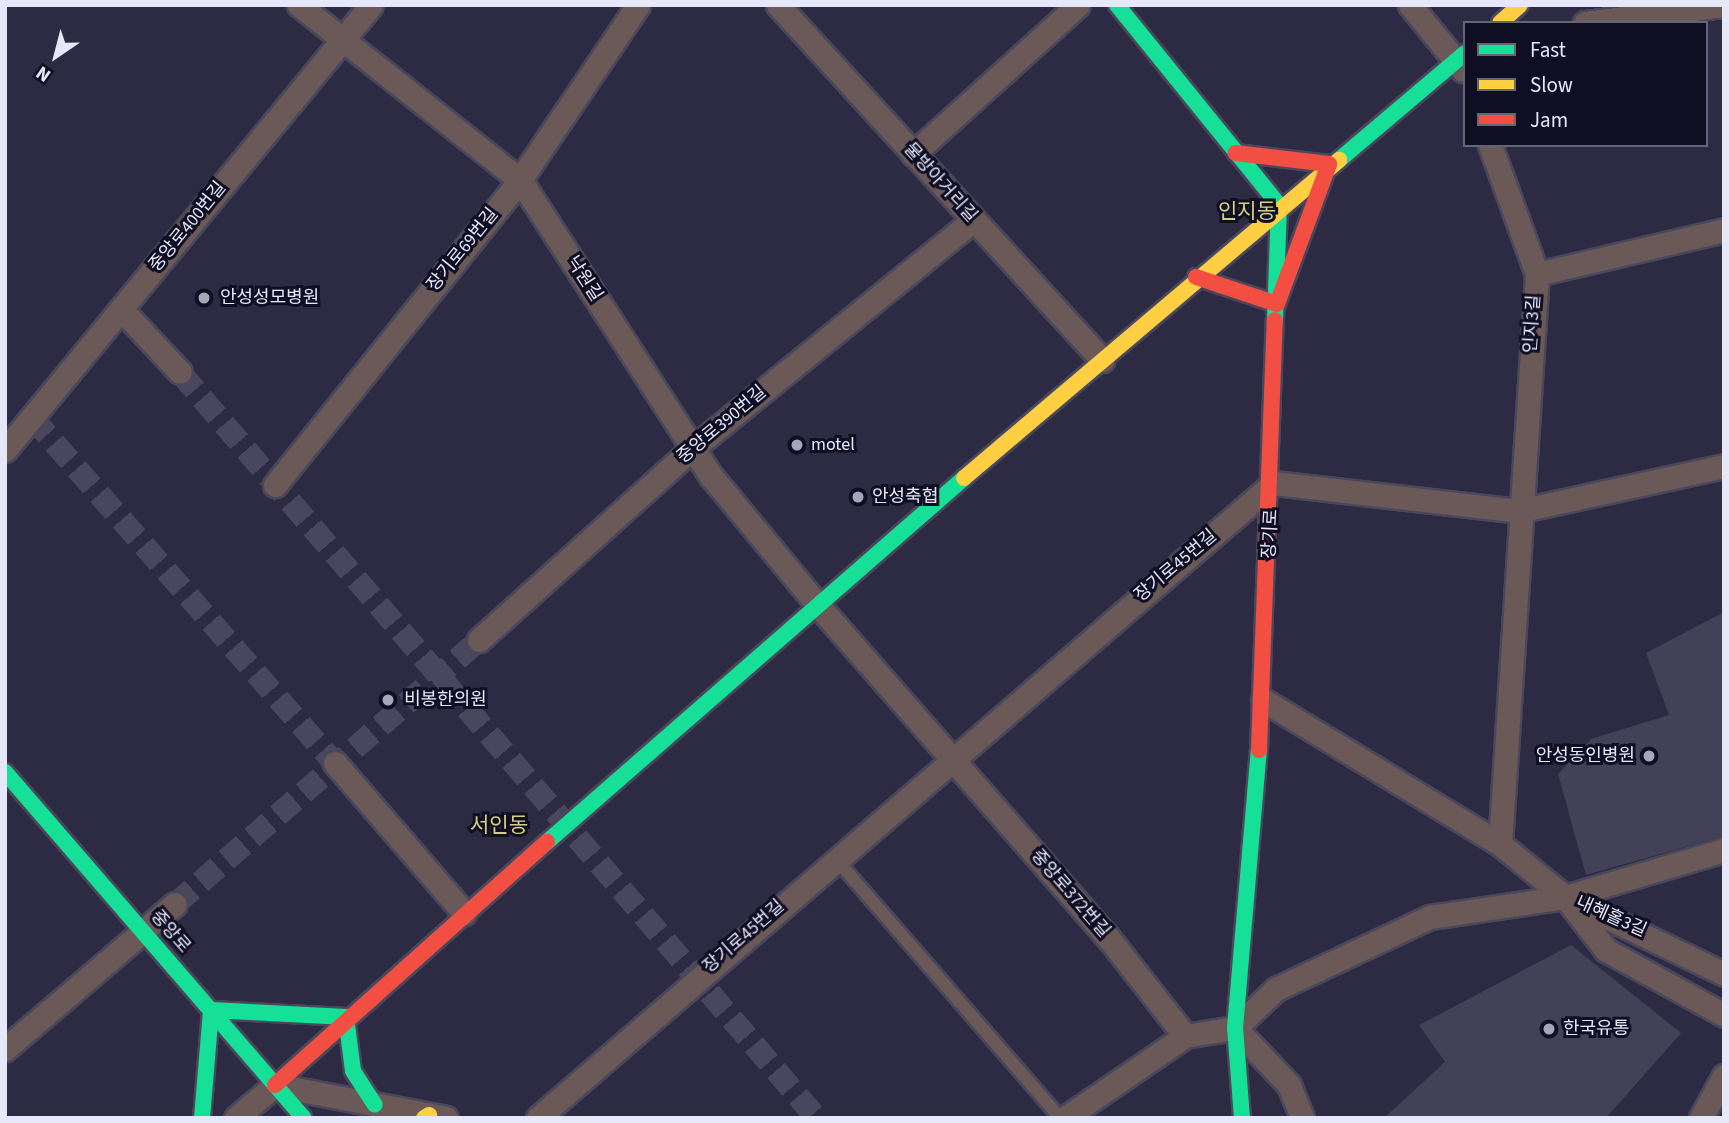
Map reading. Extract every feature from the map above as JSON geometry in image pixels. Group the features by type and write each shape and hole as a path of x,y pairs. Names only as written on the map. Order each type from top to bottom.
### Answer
{"main road":[{"path":"1117,5 1279,205"},
{"path":"1502,21 1520,5"},
{"path":"275,1085 346,1017 816,603 1102,360 1279,205 1463,60"},
{"path":"1236,153 1329,164"},
{"path":"1196,277 1277,304 1329,164"},
{"name":"장기로","path":"1242,1118 1235,1028 1263,700 1274,483 1279,205"},
{"name":"중앙로","path":"5,772 304,1118"},
{"path":"202,1118 211,1010 346,1017"},
{"path":"346,1017 353,1071 375,1105"}],"street":[{"name":"낙원길","path":"299,5 520,180 693,448 816,603"},
{"name":"중앙로400번길","path":"5,450 371,5"},
{"name":"장기로69번길","path":"275,485 520,180 638,5"},
{"name":"물방아거리길","path":"778,5 1102,360"},
{"path":"913,153 1078,5"},
{"path":"1410,5 1463,60"},
{"path":"1600,21 1724,5"},
{"name":"인지3길","path":"1491,147 1537,274 1518,510 1500,844"},
{"name":"중앙로390번길","path":"480,640 693,448 974,220"},
{"path":"1537,274 1724,230"},
{"path":"121,309 180,372"},
{"path":"1274,483 1518,510 1724,466"},
{"name":"장기로45번길","path":"538,1118 950,756 1274,483"},
{"path":"816,603 950,756"},
{"path":"1263,700 1500,844 1564,897"},
{"name":"중앙로372번길","path":"950,756 1185,1035"},
{"path":"335,763 464,913"},
{"path":"1062,1118 1185,1035 1235,1028 1276,989 1375,939 1430,917 1564,897 1724,850"},
{"name":"내혜홀3길","path":"1564,897 1724,974"},
{"name":"내혜홀3길","path":"1564,897 1606,950 1724,1015"},
{"path":"5,1049 174,904"},
{"path":"1235,1028 1289,1085 1302,1118"},
{"path":"1701,1118 1724,1076"},
{"path":"236,1118 275,1085 433,1117"}],"lane":[{"path":"835,858 1062,1118"}],"building":[{"name":"안성동인병원","path":"1724,612 1724,836 1586,875 1558,774 1591,739 1669,715 1646,653"},
{"name":"한국유통","path":"1571,945 1681,1033 1606,1118 1384,1118 1445,1062 1419,1025"}],"tunnel":[{"path":"180,372 817,1118"},
{"path":"32,417 335,763"},
{"path":"175,904 479,640"}],"traffic: fast":[{"path":"1117,5 1279,205 1275,320"},
{"path":"1339,160 1463,55"},
{"path":"547,842 964,478"},
{"path":"1242,1118 1235,1028 1259,750"},
{"path":"5,772 304,1118"},
{"path":"202,1118 211,1010 346,1017 353,1071 375,1105"}],"traffic: slow":[{"path":"1502,21 1520,5"},
{"path":"964,478 1339,160"},
{"path":"424,1118 429,1115"}],"traffic: jam":[{"path":"1196,277 1277,304 1329,164 1236,153"},
{"path":"1259,750 1275,320"},
{"path":"275,1085 547,842"}],"place":[{"name":"안성성모병원","path":"204,298"},
{"name":"motel","path":"797,445"},
{"name":"안성축협","path":"858,497"},
{"name":"비봉한의원","path":"388,700"},
{"name":"안성동인병원","path":"1649,756"},
{"name":"한국유통","path":"1549,1029"}],"district":[{"name":"인지동","path":"1247,211"},
{"name":"서인동","path":"499,825"}]}
